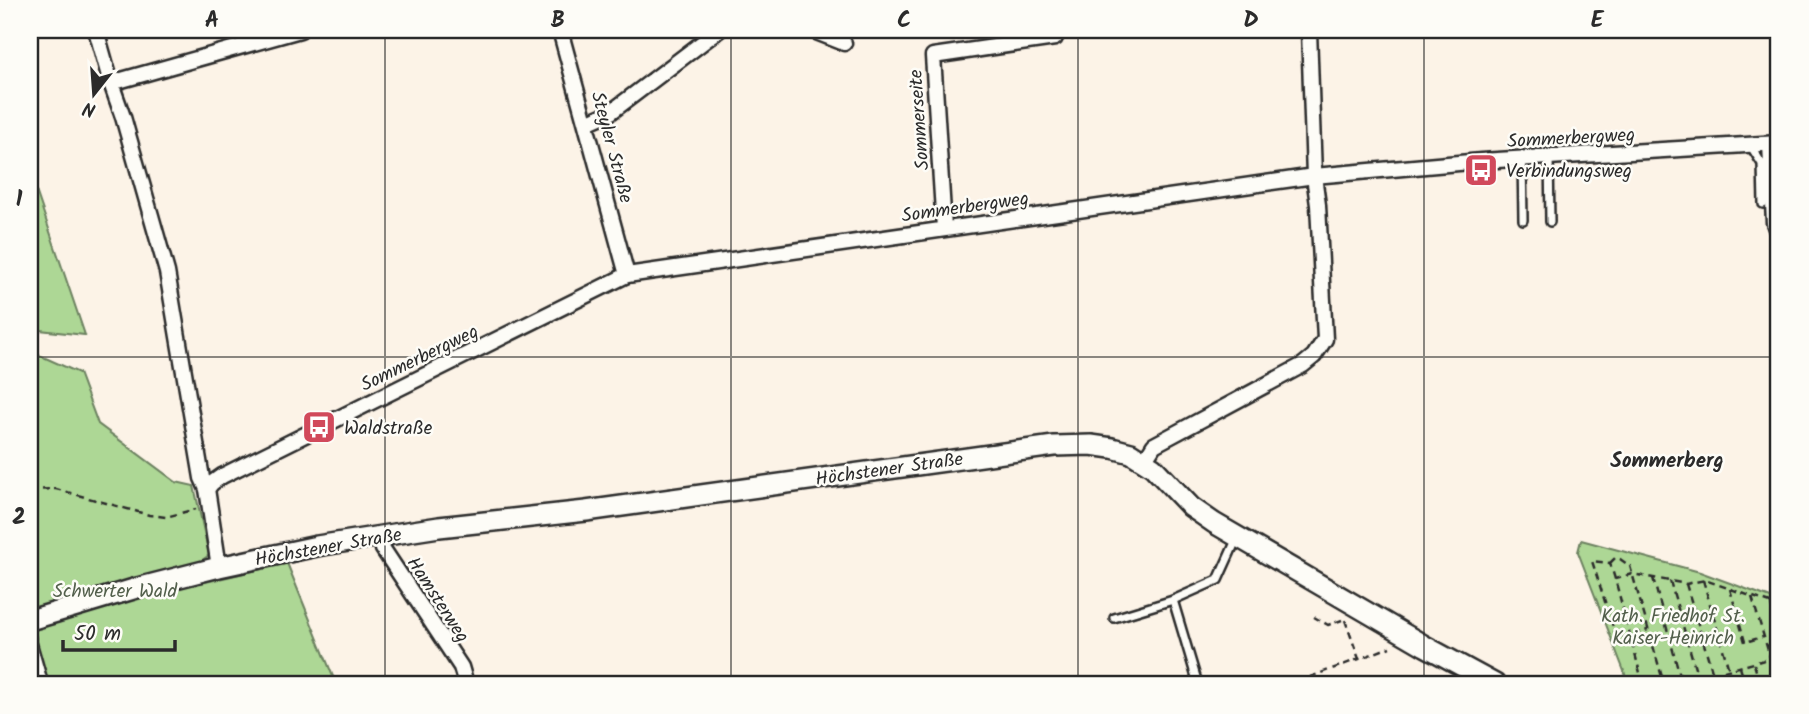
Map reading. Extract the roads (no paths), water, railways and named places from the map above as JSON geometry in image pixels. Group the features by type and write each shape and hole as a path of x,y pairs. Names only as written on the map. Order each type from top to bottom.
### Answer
{"main road":[{"name":"Höchstener Straße","path":"30,620 137,588 317,546 493,520 586,511 1072,444 1112,448 1130,453 1153,467 1191,506 1238,537 1495,684"}],"street":[{"path":"96,30 167,272 219,567"},
{"path":"111,83 300,30"},
{"name":"Steyler Straße","path":"561,30 627,275"},
{"path":"586,122 611,112 719,30"},
{"path":"811,30 844,43"},
{"name":"Sommerseite","path":"944,228 933,56 1055,38 1055,30"},
{"path":"1144,461 1154,444 1303,365 1314,356 1325,340 1314,176 1309,30"},
{"path":"1775,144 1774,223 1779,236"},
{"name":"Sommerbergweg","path":"207,489 222,476 627,275 1314,176 1549,157 1775,144"},
{"name":"Hamsterweg","path":"381,536 383,549 461,667 466,684"}],"lane":[{"path":"1750,145 1762,164 1763,204"},
{"path":"1549,157 1550,222"},
{"path":"1522,159 1523,220"},
{"path":"1114,618 1173,600 1217,580 1238,537"},
{"path":"1173,600 1198,684"},
{"path":"30,635 44,684"}],"place":[{"name":"Verbindungsweg","path":"1481,170"},
{"name":"Waldstraße","path":"319,427"}],"district":[{"name":"Sommerberg","path":"1667,460"}],"park label":[{"name":"Schwerter Wald","path":"115,590"},
{"name":"Kath. Friedhof St. Kaiser-Heinrich","path":"1673,626"}]}
